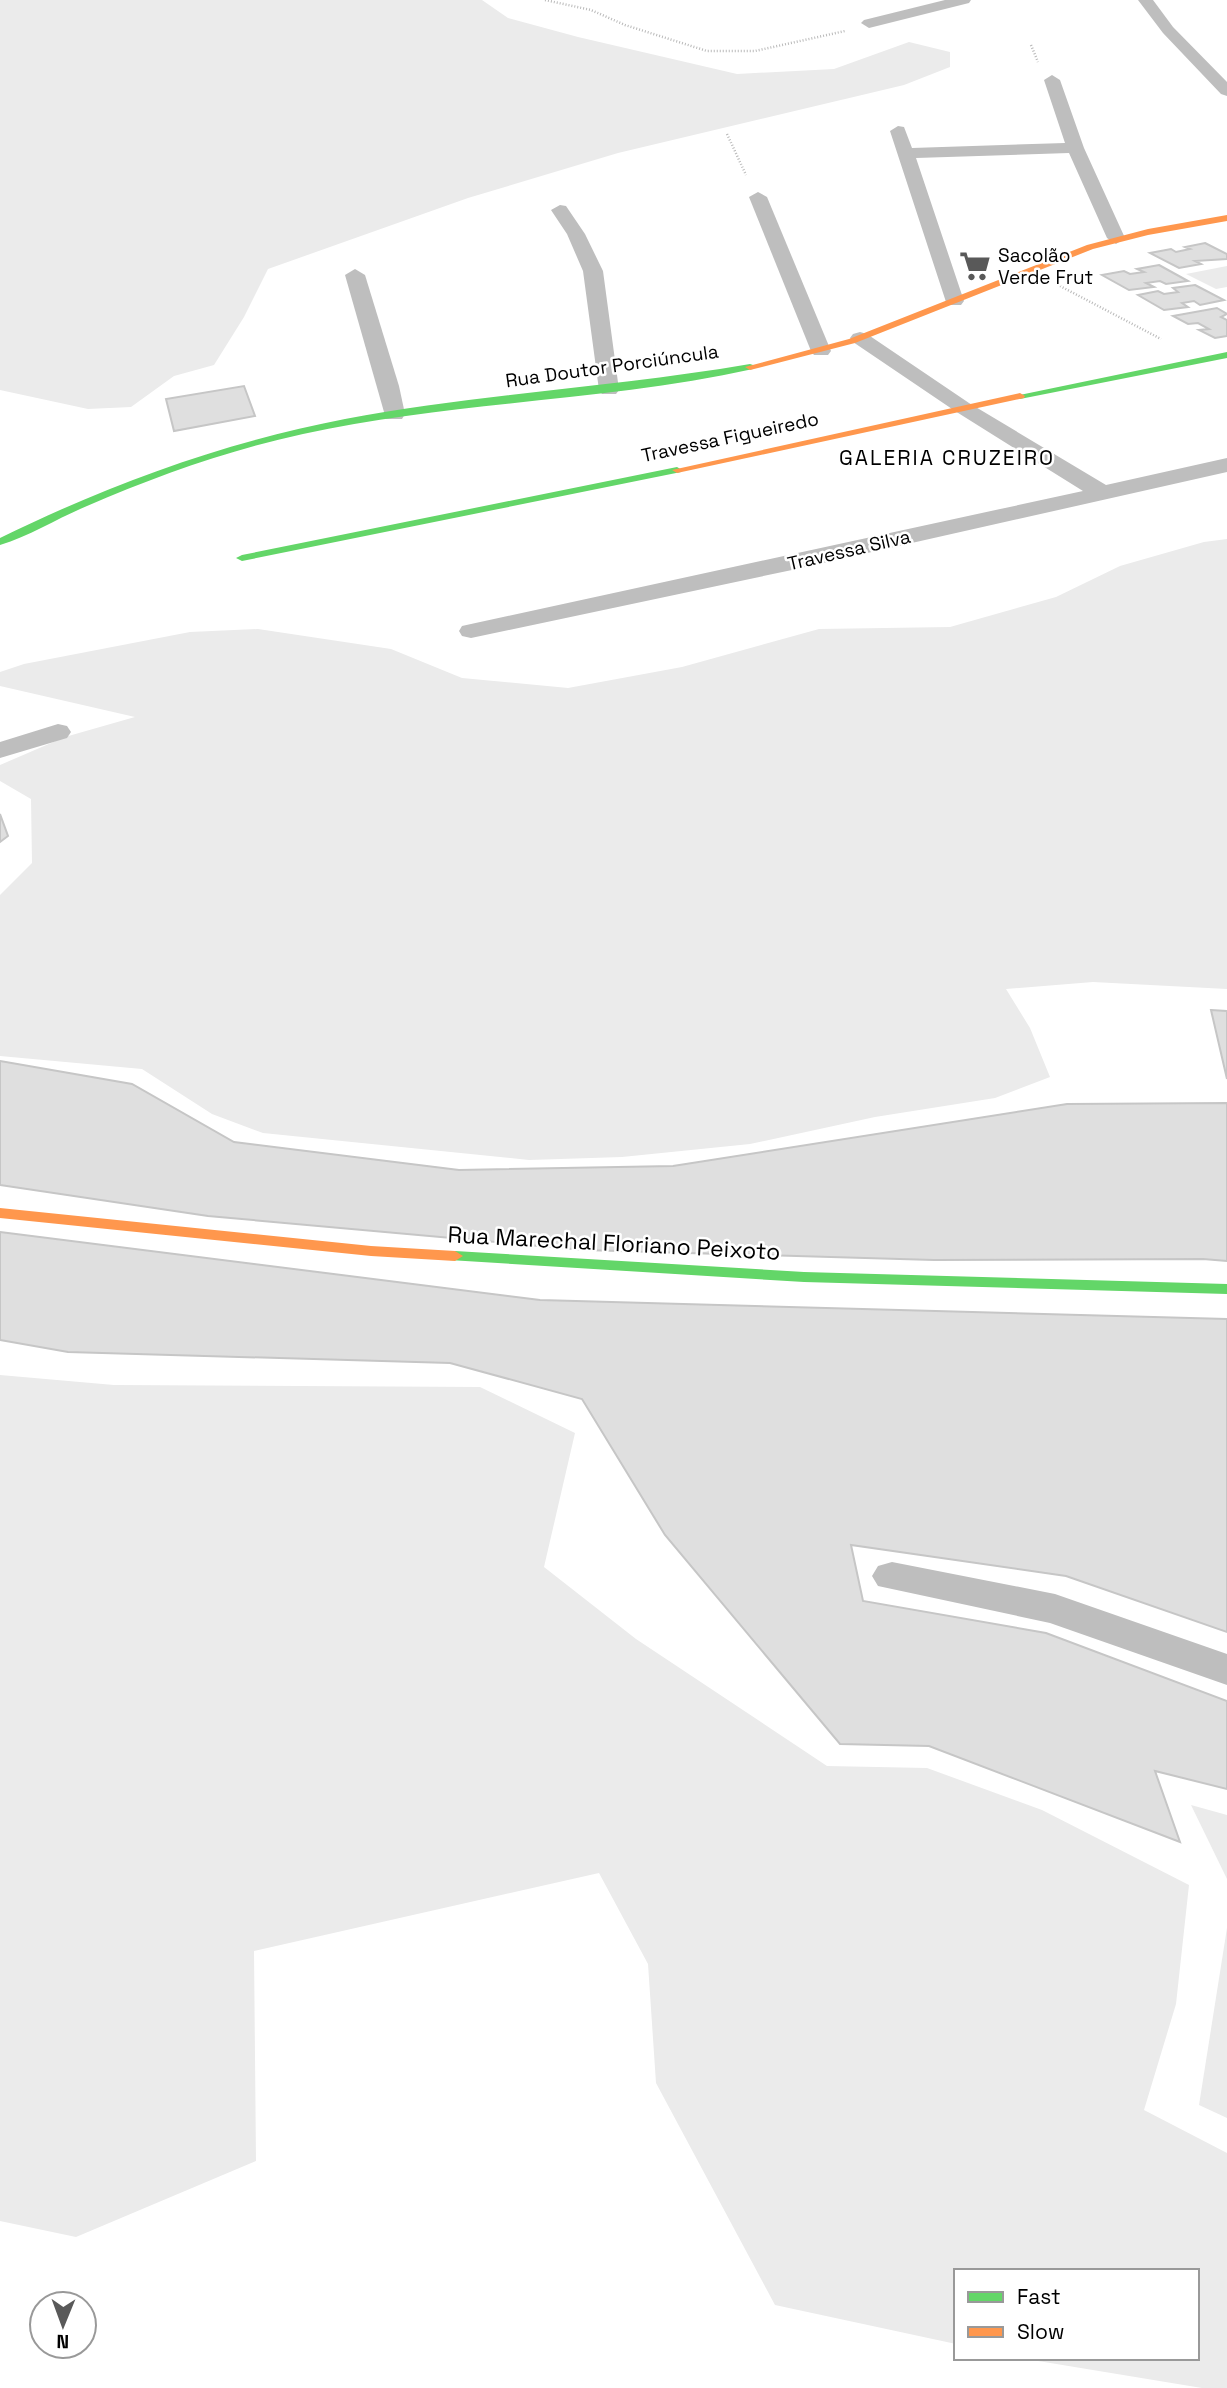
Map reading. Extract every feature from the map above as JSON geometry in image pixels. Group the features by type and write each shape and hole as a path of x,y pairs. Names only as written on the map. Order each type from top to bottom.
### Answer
{"main road":[{"name":"Rua Doutor Porciúncula","path":"0,542 30,526 134,481 310,430 394,414 609,390 746,368 821,351 954,301 1067,254 1116,238 1227,218"},
{"name":"Travessa Figueiredo","path":"242,558 618,482 962,407 1227,355"},
{"name":"Rua Marechal Floriano Peixoto","path":"0,1213 413,1254 804,1277 1227,1289"}],"street":[{"path":"869,23 964,0"},
{"path":"1145,0 1168,30 1227,91"},
{"path":"1052,80 1075,148 1116,238"},
{"path":"898,131 954,301"},
{"path":"905,153 1075,148"},
{"path":"758,197 821,351"},
{"path":"559,210 576,234 593,271 609,390"},
{"path":"355,275 389,386 394,414"},
{"path":"860,338 962,407 1103,493"},
{"name":"Travessa Silva","path":"471,631 1227,465"},
{"path":"0,750 58,732"},
{"path":"892,1576 1055,1609 1227,1670"}],"path":[{"path":"545,0 592,10 625,25 707,51 755,51 773,45 839,34 869,23"},
{"path":"727,134 741,163"},
{"path":"1032,269 1083,300 1202,359"}],"shaded area":[{"path":"0,0 482,0 508,18 737,74 834,69 909,42 950,52 950,67 904,85 618,153 468,198 268,269 244,317 214,365 174,376 131,407 88,409 0,390"},
{"path":"1227,266 1227,287 1216,289 1186,274"},
{"path":"1227,539 1227,989 1093,982 1006,989 1030,1028 1050,1077 995,1098 875,1117 750,1144 622,1157 529,1160 263,1133 212,1114 142,1069 0,1056 0,895 32,863 31,799 0,781 0,765 65,737 135,717 0,686 0,672 24,664 190,632 258,629 391,649 462,678 568,688 682,667 819,629 950,627 1056,597 1120,566 1204,542"},
{"path":"0,1375 114,1385 480,1387 575,1433 544,1567 636,1639 827,1766 927,1768 1042,1810 1189,1885 1176,2004 1144,2110 1227,2153 1227,2388 1202,2388 1032,2360 1199,2360 1199,2269 954,2269 954,2344 775,2305 656,2083 648,1964 599,1873 254,1951 256,2161 76,2237 0,2221"},
{"path":"1191,1805 1227,1815 1227,1879"},
{"path":"1227,1928 1227,2118 1199,2105"}],"building":[{"path":"1205,243 1227,254 1227,259 1195,261 1201,264 1179,268 1150,253 1171,249 1176,252 1190,249 1185,247"},
{"path":"1159,265 1188,281 1146,283 1154,287 1129,290 1102,275 1124,271 1130,274 1144,272 1137,269"},
{"path":"1195,285 1224,300 1200,305 1194,301 1182,303 1188,307 1164,310 1138,295 1158,291 1164,294 1178,292 1173,288"},
{"path":"1217,308 1227,314 1221,317 1227,320 1227,336 1215,338 1199,330 1209,329 1198,323 1188,324 1173,316"},
{"path":"244,386 255,416 174,431 166,399"},
{"path":"0,814 8,836 0,842"},
{"path":"1211,1010 1227,1011 1227,1079"},
{"path":"0,1061 132,1084 234,1142 459,1170 673,1166 1067,1104 1227,1103 1227,1261 934,1260 584,1250 208,1216 0,1185"},
{"path":"0,1232 540,1300 1227,1319 1227,1632 1066,1576 851,1545 863,1601 1046,1633 1227,1701 1227,1789 1155,1771 1180,1842 929,1746 840,1744 665,1535 582,1399 450,1363 68,1352 0,1340"}],"traffic: fast":[{"path":"1020,396 1227,355"},
{"path":"0,542 83,503 168,470 300,432 395,414 649,383 750,367"},
{"path":"242,558 677,470"},
{"path":"455,1256 804,1277 1227,1289"}],"traffic: slow":[{"path":"750,367 852,341 1090,247 1148,232 1227,218"},
{"path":"677,470 1020,396"},
{"path":"0,1213 371,1251 455,1256"}],"place":[{"name":"Sacolão Verde Frut","path":"975,266"}],"district":[{"name":"GALERIA CRUZEIRO","path":"947,457"}]}
